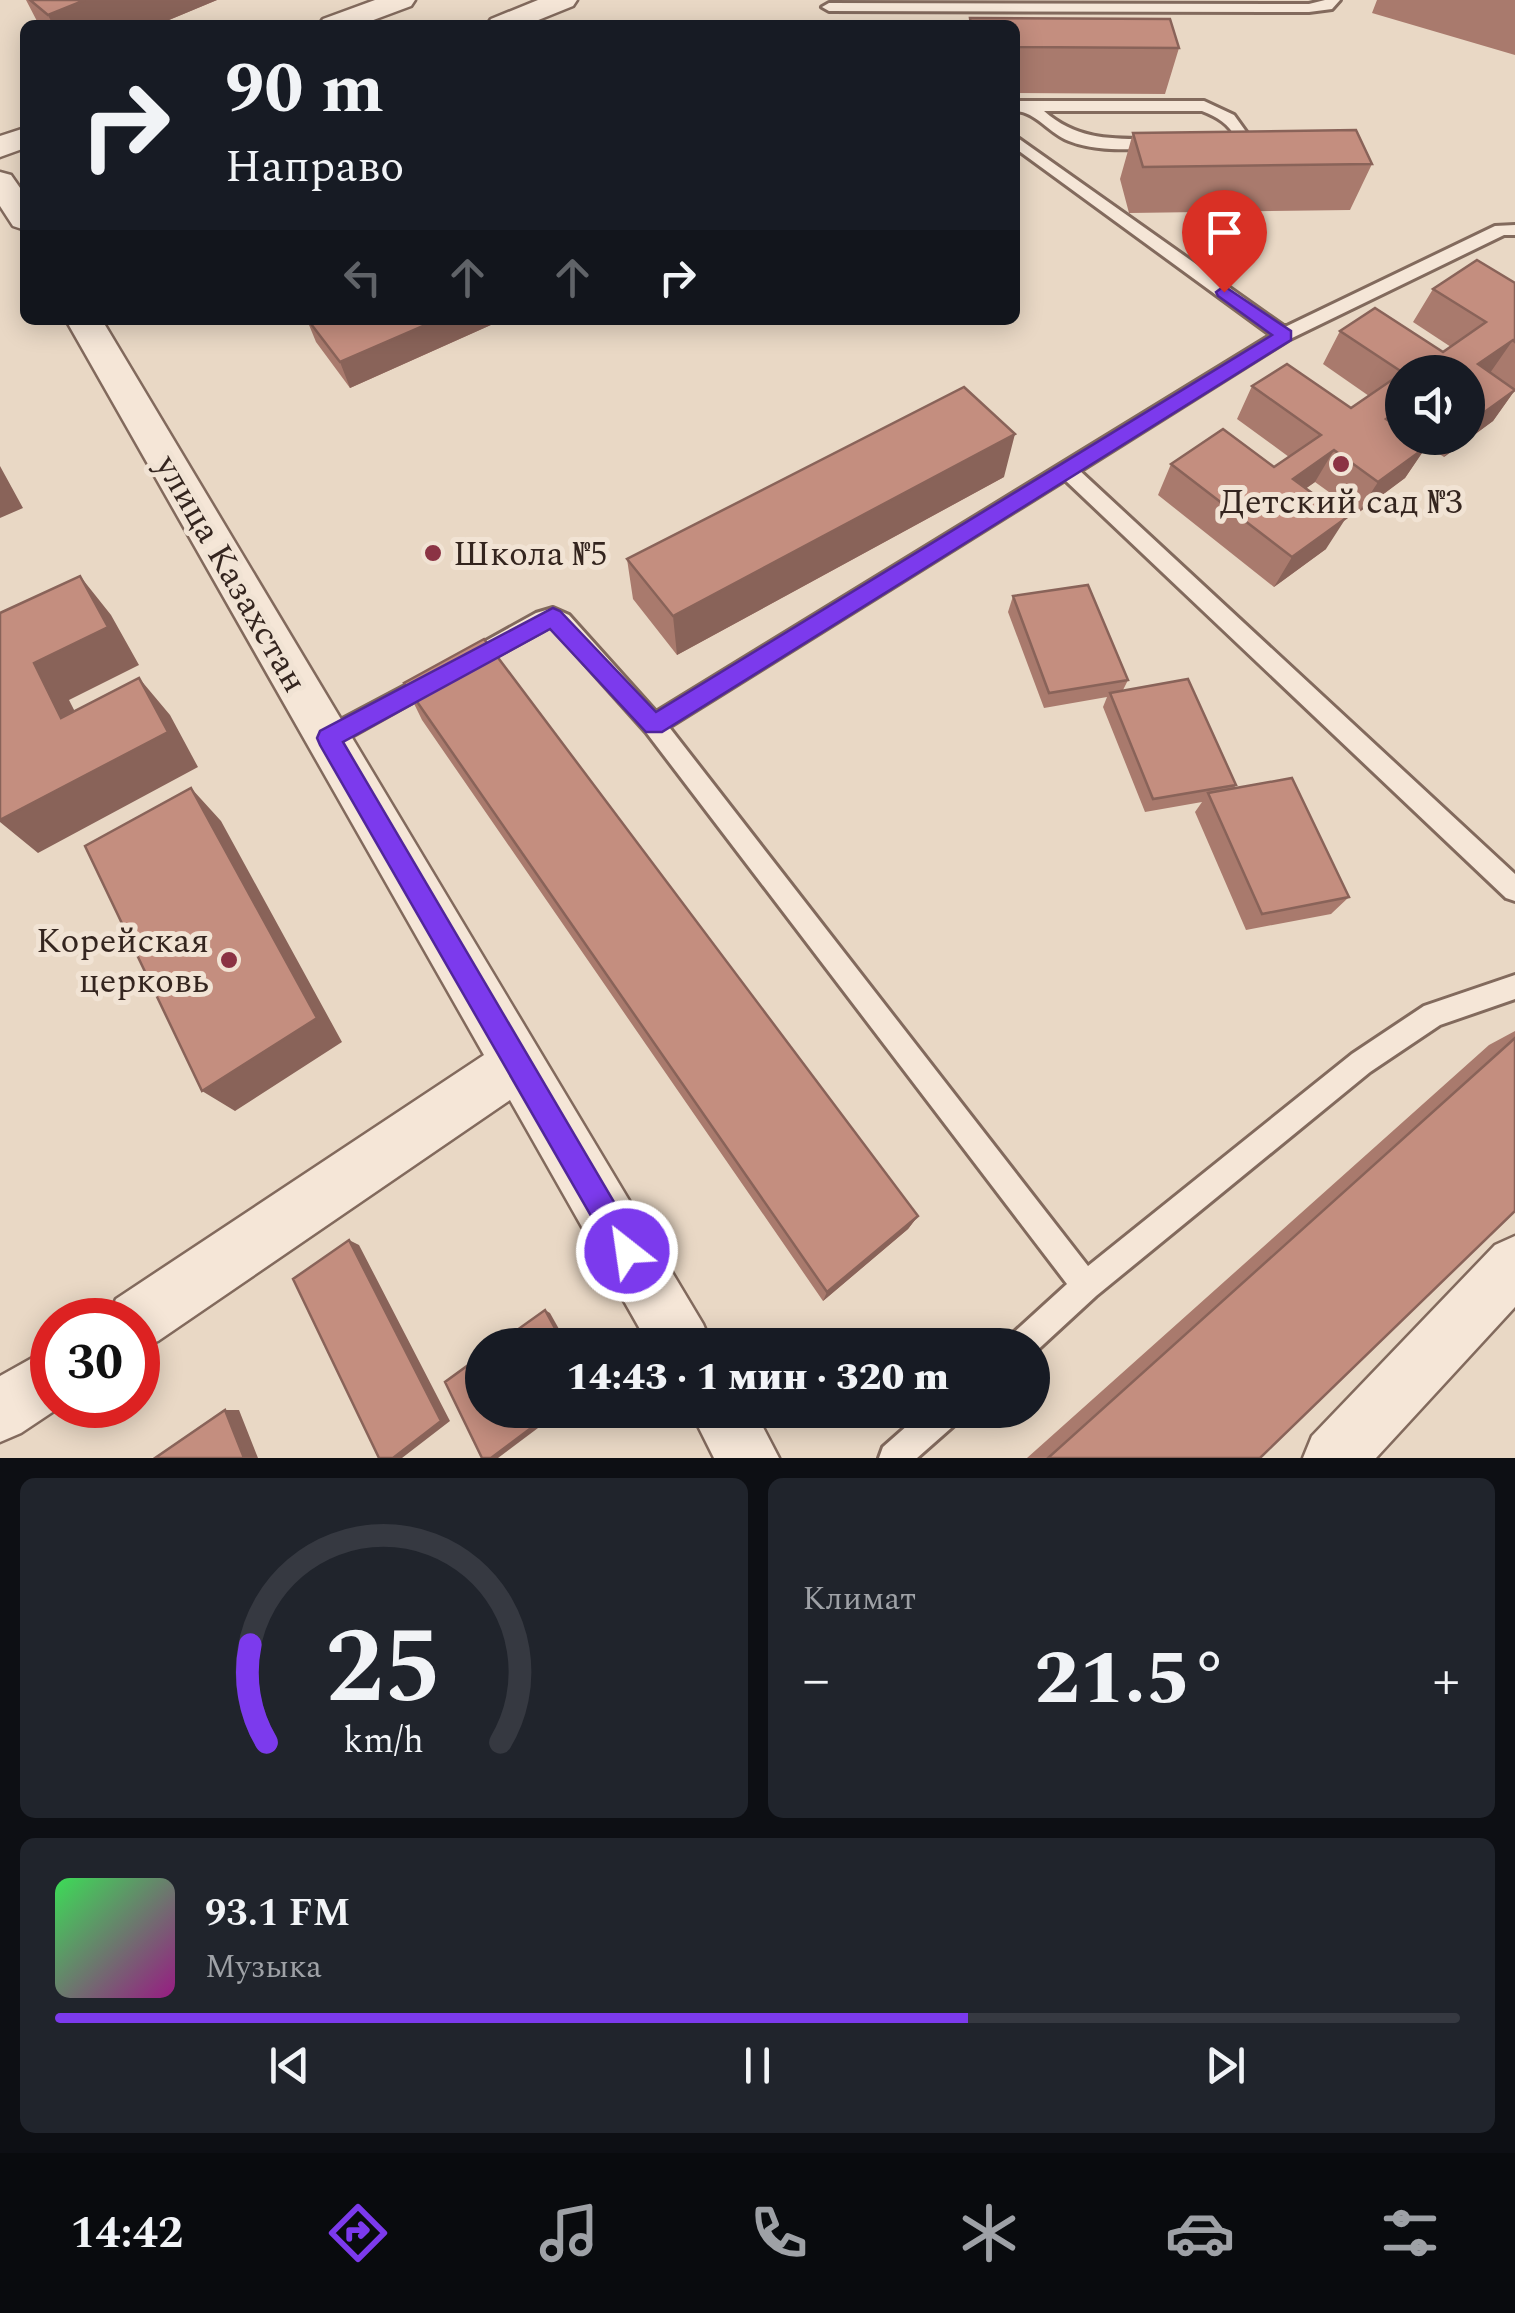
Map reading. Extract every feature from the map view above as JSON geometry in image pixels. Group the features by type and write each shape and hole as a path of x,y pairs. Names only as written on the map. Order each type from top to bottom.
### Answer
{"street":[{"path":"347,20 402,0"},
{"path":"514,20 564,0"},
{"path":"0,182 20,210"},
{"name":"улица Казахстан","path":"87,325 672,1328"},
{"path":"160,1304 518,1063"},
{"path":"1334,1458 1515,1265"},
{"path":"0,1412 30,1392"},
{"path":"730,1428 748,1458"}],"lane":[{"path":"824,4 1309,8 1327,6 1333,0"},
{"path":"824,4 847,20"},
{"path":"1022,106 1068,138 1089,143 1183,144"},
{"path":"1022,106 1204,106 1221,112 1240,128 1244,140 1240,144 1202,144"},
{"path":"1020,145 1284,335"},
{"path":"654,726 1284,335 1500,230 1515,230"},
{"path":"1066,470 1515,890"},
{"path":"328,738 553,617 654,726 1086,1286"},
{"path":"1040,1328 1086,1286 1362,1063 1432,1015 1515,987"},
{"path":"894,1458 928,1428"}],"building":[{"path":"30,0 85,0 48,15"},
{"path":"1170,19 1179,48 1020,47 1020,20 970,20"},
{"path":"1356,130 1372,164 1143,167 1133,133"},
{"path":"1477,260 1515,283 1515,342 1485,359 1485,355 1385,355 1385,361 1340,331 1375,308 1443,352 1486,322 1433,289"},
{"path":"312,325 425,325 340,362"},
{"path":"1287,364 1351,408 1385,385 1385,455 1415,455 1378,482 1334,450 1293,479 1346,518 1292,557 1171,464 1223,429 1274,467 1321,435 1252,386"},
{"path":"1485,369 1515,390 1485,412"},
{"path":"964,387 1015,434 673,616 627,559"},
{"path":"80,576 108,627 34,663 61,718 139,678 168,732 0,820 0,613"},
{"path":"1088,585 1128,680 1049,693 1013,596"},
{"path":"484,639 918,1216 827,1292 404,683"},
{"path":"1188,679 1236,785 1153,799 1110,693"},
{"path":"1292,778 1349,897 1262,914 1208,793"},
{"name":"Корейская церковь","path":"191,788 317,1018 202,1091 85,846"},
{"path":"1515,1038 1515,1211 1260,1458 1048,1458"},
{"path":"349,1240 441,1421 393,1458 379,1458 293,1279"},
{"path":"545,1310 555,1328 520,1328"},
{"path":"465,1367 465,1423 445,1382"},
{"path":"225,1410 244,1458 155,1458"},
{"path":"467,1428 531,1428 491,1458 482,1458"}],"place":[{"name":"Детский сад №3","path":"1341,464"},
{"name":"Школа №5","path":"433,553"},
{"name":"Корейская церковь","path":"229,960"}],"route":[{"path":"627,1251 328,738 553,617 561,621 654,726 1284,335 1224,292"}]}
